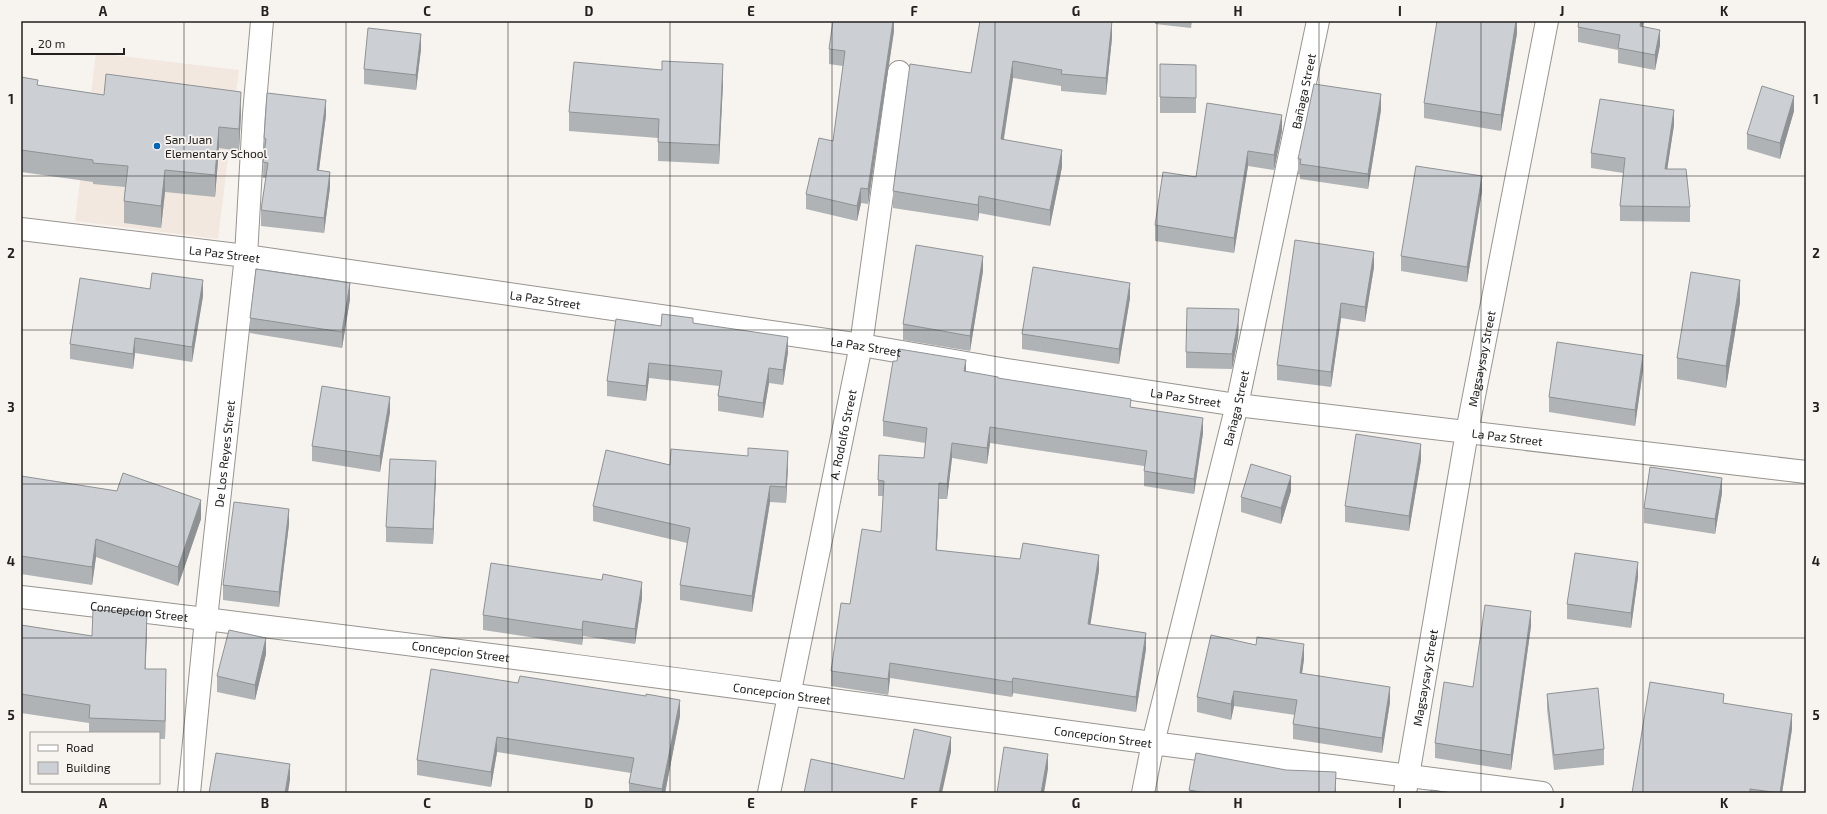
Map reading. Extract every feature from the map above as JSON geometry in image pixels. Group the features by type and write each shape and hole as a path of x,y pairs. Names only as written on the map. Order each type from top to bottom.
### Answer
{"street":[{"name":"De Los Reyes Street","path":"189,793 206,619 246,256 254,114 262,21"},
{"name":"Bañaga Street","path":"1143,793 1153,743 1237,405 1318,21"},
{"name":"Magsaysay Street","path":"1407,784 1467,432 1547,21"},
{"name":"A. Rodolfo Street","path":"769,793 861,345 899,72"},
{"name":"La Paz Street","path":"21,230 246,256 861,345 1007,370 1237,405 1806,472"},
{"name":"Concepcion Street","path":"21,597 789,693 1153,743 1407,784 1542,793"}],"shaded area":[{"name":"San Juan Elementary School","path":"96,53 239,70 218,239 75,221"}],"building":[{"path":"833,21 893,21 868,189 861,188 857,206 806,194 819,138 833,141 845,51 829,49"},
{"path":"980,21 1112,21 1106,78 1061,74 1062,70 1013,61 1001,139 1062,150 1050,210 979,196 978,205 893,191 910,64 971,73"},
{"path":"1437,21 1516,21 1501,115 1424,103"},
{"path":"1579,21 1641,21 1640,26 1660,30 1655,55 1618,48 1620,35 1578,27"},
{"path":"368,28 421,34 416,75 364,69"},
{"path":"662,61 723,64 719,145 658,142 659,119 569,112 574,62 662,70"},
{"path":"1160,64 1196,65 1196,98 1160,97"},
{"path":"106,74 241,92 239,129 219,127 215,175 165,170 161,206 124,201 128,166 93,163 93,160 21,150 21,77 38,80 37,85 104,95"},
{"path":"1314,84 1381,94 1368,174 1300,164 1301,159 1298,159"},
{"path":"1762,86 1794,96 1780,143 1747,134"},
{"path":"267,93 326,100 317,170 330,172 324,218 261,210 268,163 263,162 266,139 264,138"},
{"path":"1600,99 1674,110 1665,169 1686,169 1690,207 1620,206 1625,158 1591,153"},
{"path":"1207,103 1282,115 1274,155 1248,151 1234,238 1155,225 1163,172 1196,177"},
{"path":"1416,166 1482,176 1467,267 1401,256"},
{"path":"1295,240 1374,252 1365,307 1341,303 1331,372 1277,365"},
{"path":"916,245 983,256 970,336 903,324"},
{"path":"1033,267 1130,283 1119,349 1022,334"},
{"path":"256,269 350,283 342,332 250,318"},
{"path":"1691,272 1740,280 1726,366 1677,358"},
{"path":"152,273 203,280 192,347 135,338 133,354 70,344 80,278 150,289"},
{"path":"1187,308 1239,309 1232,354 1186,352"},
{"path":"662,314 693,318 693,323 788,337 783,370 769,368 763,403 718,396 722,371 649,363 646,386 607,381 616,319 661,326"},
{"path":"1557,342 1643,355 1635,410 1549,397"},
{"path":"899,349 966,360 964,371 998,378 1131,399 1130,407 1203,418 1194,479 1144,471 1147,451 990,427 987,448 952,443 947,484 939,483 936,550 1020,559 1023,543 1099,555 1088,624 1146,633 1136,697 1013,678 1012,682 890,663 888,679 831,671 841,603 850,604 862,529 881,532 884,481 878,480 879,455 924,458 927,428 883,421 893,361 897,361"},
{"path":"322,386 390,397 380,456 312,446"},
{"path":"1356,434 1421,444 1409,516 1345,506"},
{"path":"748,448 788,451 786,487 770,486 752,596 680,585 690,528 593,506 606,450 670,465 671,449 748,456"},
{"path":"390,459 436,461 433,529 386,527"},
{"path":"1251,464 1291,476 1281,508 1241,497"},
{"path":"1650,467 1722,478 1715,519 1644,508"},
{"path":"123,473 201,500 178,567 96,539 92,567 21,556 21,476 117,491"},
{"path":"234,502 289,509 279,592 223,585"},
{"path":"1575,553 1638,562 1631,613 1567,604"},
{"path":"491,563 602,580 603,574 642,582 635,629 583,621 582,630 483,615"},
{"path":"1485,605 1531,611 1511,755 1435,743 1444,682 1473,687"},
{"path":"93,610 147,612 145,669 166,669 165,721 89,718 90,705 21,694 21,625 92,636"},
{"path":"229,630 266,638 255,685 217,676"},
{"path":"1211,635 1256,645 1257,637 1304,644 1300,673 1390,687 1382,738 1293,724 1297,700 1234,691 1231,704 1197,697"},
{"path":"431,669 518,683 520,676 680,700 662,789 629,783 634,758 497,737 491,772 417,760"},
{"path":"1650,682 1724,694 1723,703 1792,714 1780,793 1750,789 1750,793 1632,793"},
{"path":"1598,688 1604,749 1554,755 1547,694"},
{"path":"914,729 951,737 939,793 804,793 811,759 904,779"},
{"path":"1004,747 1048,754 1041,793 997,793"},
{"path":"216,753 290,764 285,793 209,793"},
{"path":"1196,753 1286,770 1336,772 1335,793 1206,793 1189,790"},
{"path":"1431,790 1452,793 1431,793"}],"place":[{"name":"San Juan Elementary School","path":"157,146"}]}
